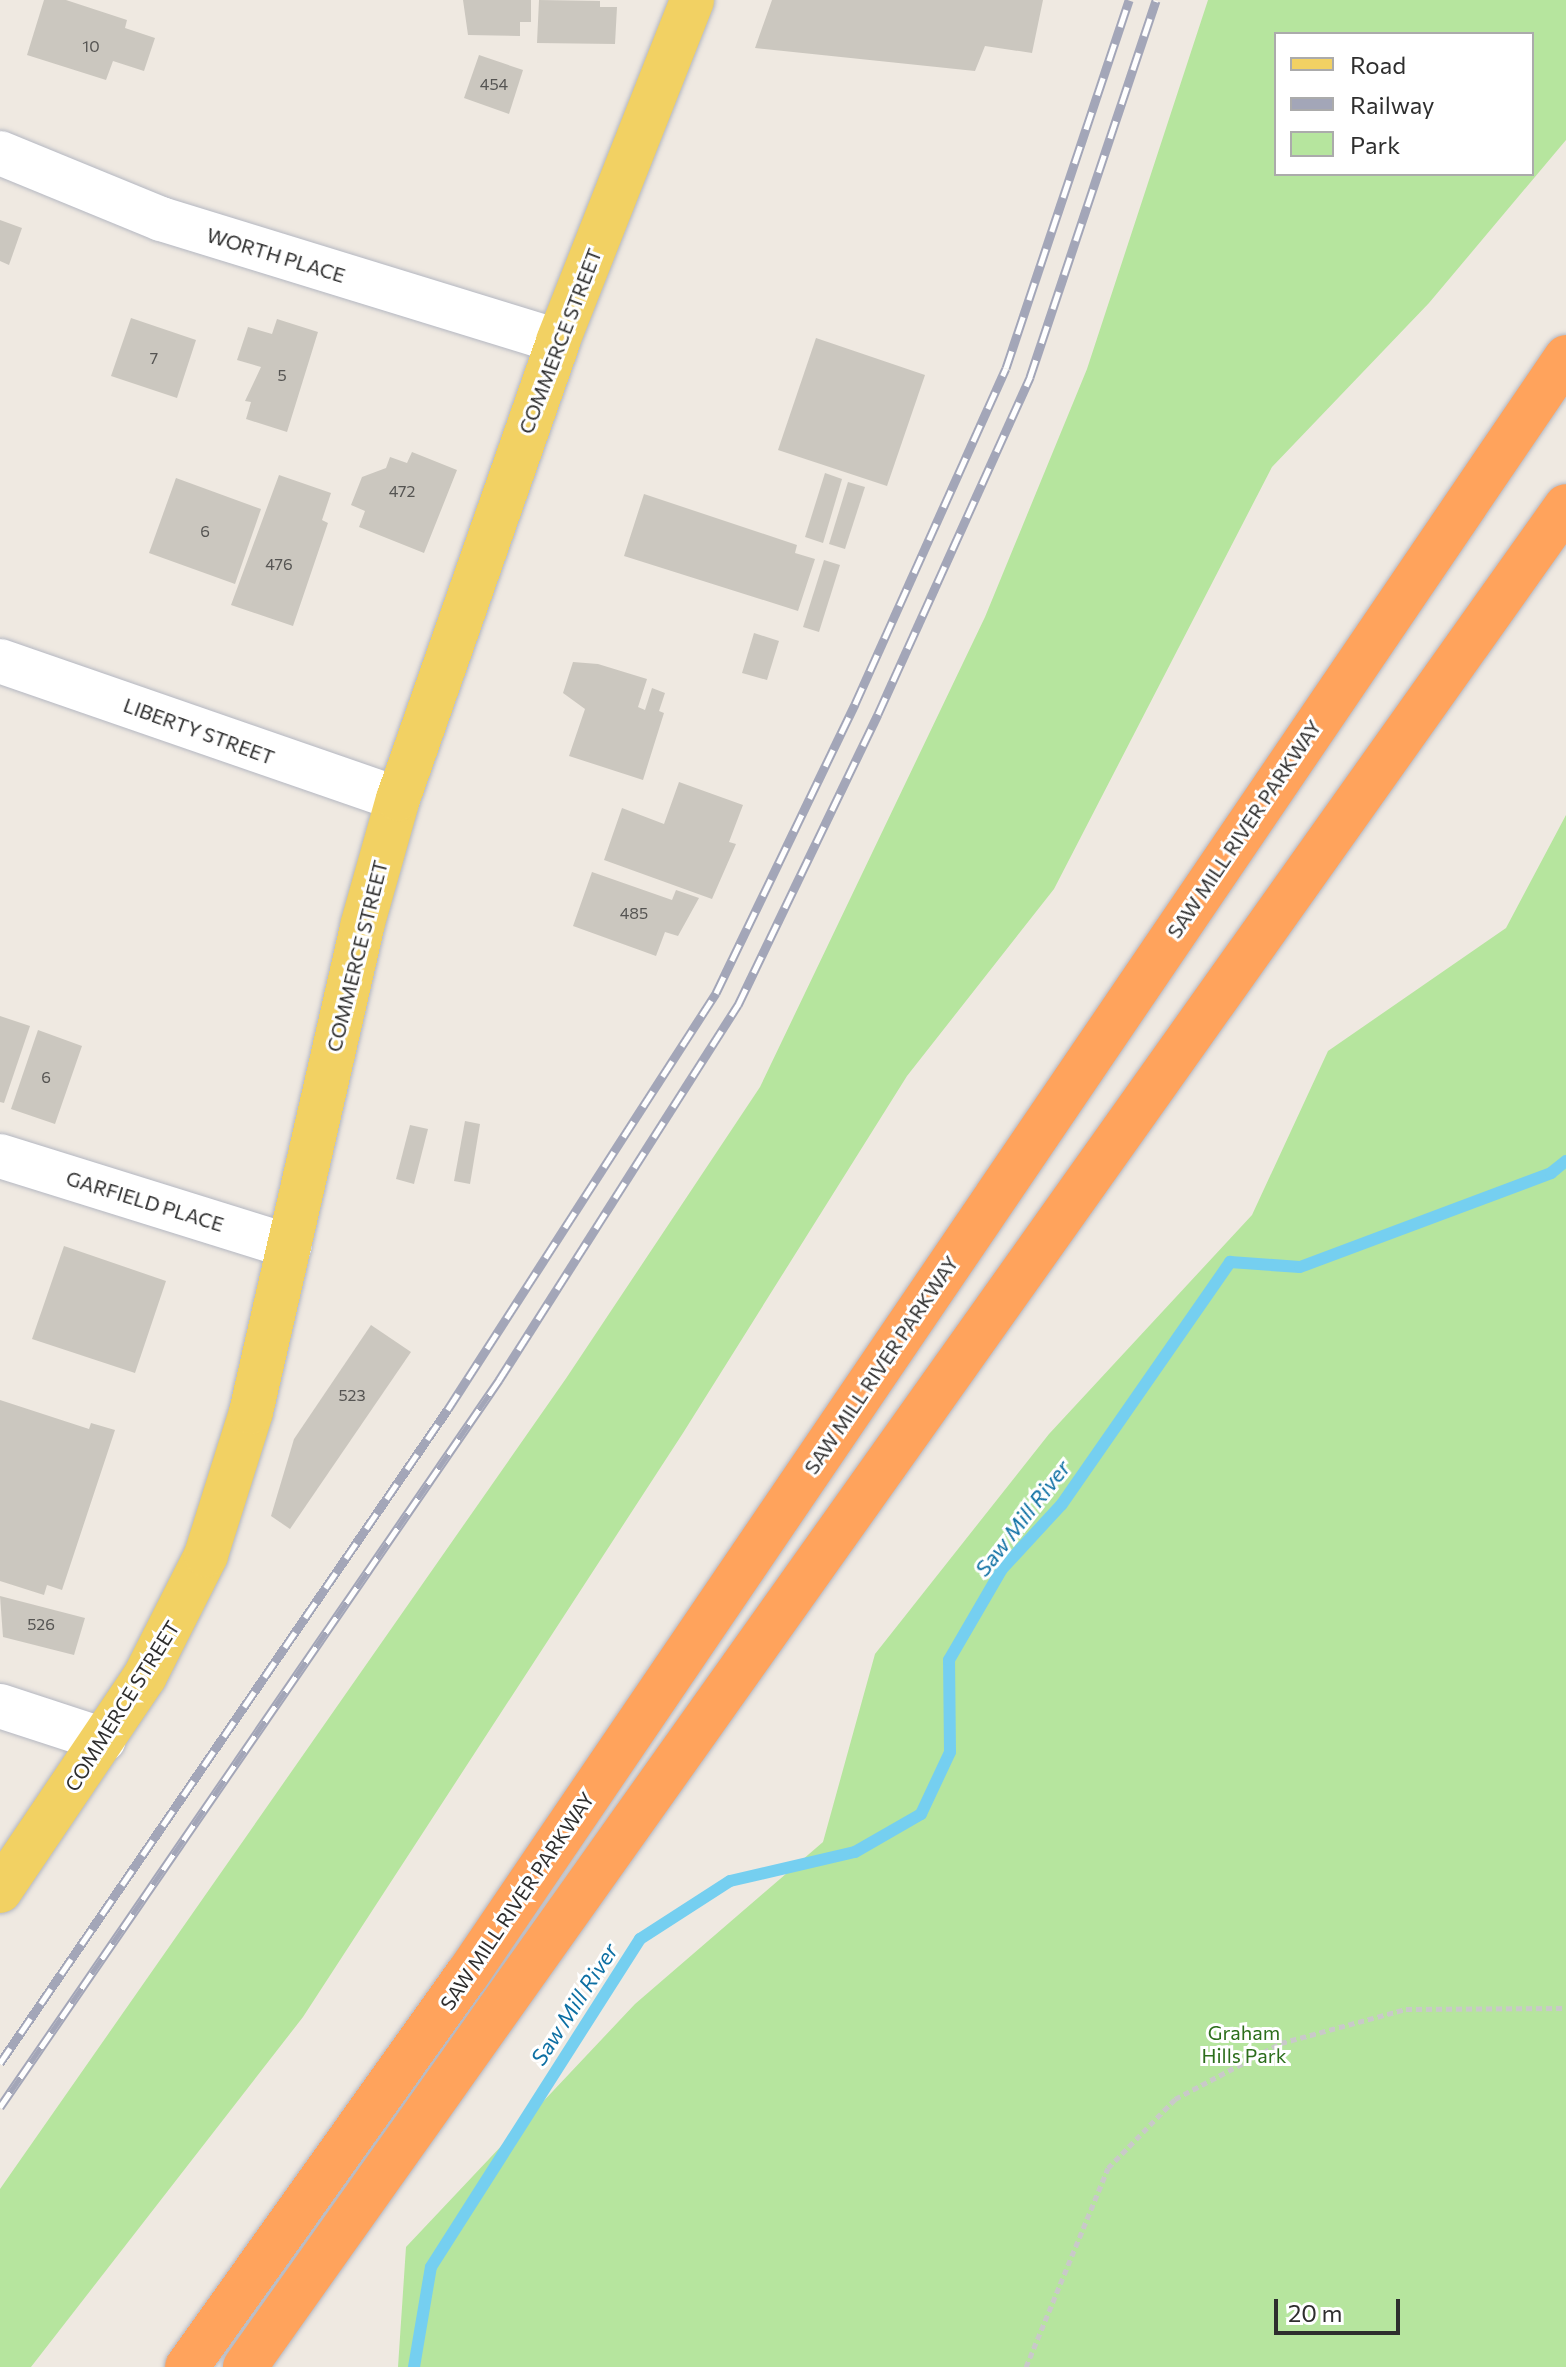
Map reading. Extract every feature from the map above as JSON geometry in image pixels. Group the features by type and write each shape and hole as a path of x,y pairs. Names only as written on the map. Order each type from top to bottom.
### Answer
{"highway":[{"name":"SAW MILL RIVER PARKWAY","path":"187,2367 476,1962 1566,357"},
{"path":"245,2367 1566,506"}],"main road":[{"name":"COMMERCE STREET","path":"0,1891 104,1740 166,1640 206,1555 243,1441 362,926 398,799 558,341 683,8"}],"street":[{"name":"WORTH PLACE","path":"0,153 161,219 558,341"},
{"name":"LIBERTY STREET","path":"0,661 398,799"},
{"name":"GARFIELD PLACE","path":"0,1156 289,1246"},
{"path":"0,1706 104,1740"}],"path":[{"path":"1026,2367 1108,2168 1175,2099 1281,2043 1406,2009 1566,2008"}],"green space":[{"path":"1208,0 1566,0 1566,140 1429,303 1272,467 1054,889 907,1076 683,1433 303,2017 31,2367 0,2367 0,2189 567,1377 760,1087 985,617 1087,369"},
{"name":"Graham Hills Park","path":"1566,815 1566,2367 398,2367 406,2247 635,2004 823,1842 875,1654 1049,1434 1252,1215 1328,1051 1506,928"}],"building":[{"path":"44,0 66,0 127,20 125,28 155,38 144,71 113,61 106,80 27,55"},
{"path":"463,0 531,0 531,22 520,22 520,36 468,35"},
{"path":"539,0 600,1 600,7 617,7 615,44 537,43"},
{"path":"772,0 1043,0 1032,53 985,46 975,71 755,48"},
{"path":"479,55 523,70 509,114 464,98"},
{"path":"0,220 22,228 9,265 0,261"},
{"path":"131,318 196,340 177,398 111,376"},
{"path":"277,319 318,332 287,432 246,419 251,402 245,401 261,367 237,360 248,327 272,334"},
{"path":"816,338 925,375 887,486 778,450"},
{"path":"412,452 457,470 424,553 359,527 365,511 351,505 362,477 386,468 390,457 407,463"},
{"path":"825,473 842,479 823,543 805,537"},
{"path":"279,475 331,493 322,520 328,523 293,626 231,605"},
{"path":"176,478 261,509 235,584 149,553"},
{"path":"848,482 865,487 845,549 829,544"},
{"path":"644,494 797,545 795,553 815,559 798,611 624,556"},
{"path":"824,560 840,565 819,632 803,627"},
{"path":"754,633 779,641 767,680 742,673"},
{"path":"573,662 598,664 647,679 638,707 645,710 652,688 665,693 659,711 664,713 643,780 569,756 585,709 563,693"},
{"path":"679,782 743,805 729,842 736,844 712,899 604,860 622,808 664,824"},
{"path":"592,872 672,900 676,890 699,898 678,936 665,932 656,956 573,926"},
{"path":"0,1016 30,1026 4,1103 0,1102"},
{"path":"38,1030 82,1046 55,1124 11,1109"},
{"path":"465,1121 480,1124 470,1184 454,1181"},
{"path":"410,1125 428,1129 414,1184 396,1179"},
{"path":"64,1246 166,1281 135,1373 32,1339"},
{"path":"371,1325 411,1352 290,1529 271,1516 294,1439"},
{"path":"0,1400 89,1429 91,1423 115,1430 62,1590 47,1585 44,1595 0,1581"},
{"path":"0,1596 85,1618 74,1655 3,1637"}],"waterway":[{"name":"Saw Mill River","path":"414,2367 431,2267 640,1939 730,1881 855,1852 921,1814 950,1752 949,1660 1002,1569 1062,1504 1230,1262 1300,1267 1551,1173 1566,1161"}],"railway":[{"path":"0,2063 448,1409 716,993 855,704 1006,368 1129,0"},
{"path":"0,2107 499,1380 738,1005 878,714 1030,377 1156,0"}]}
